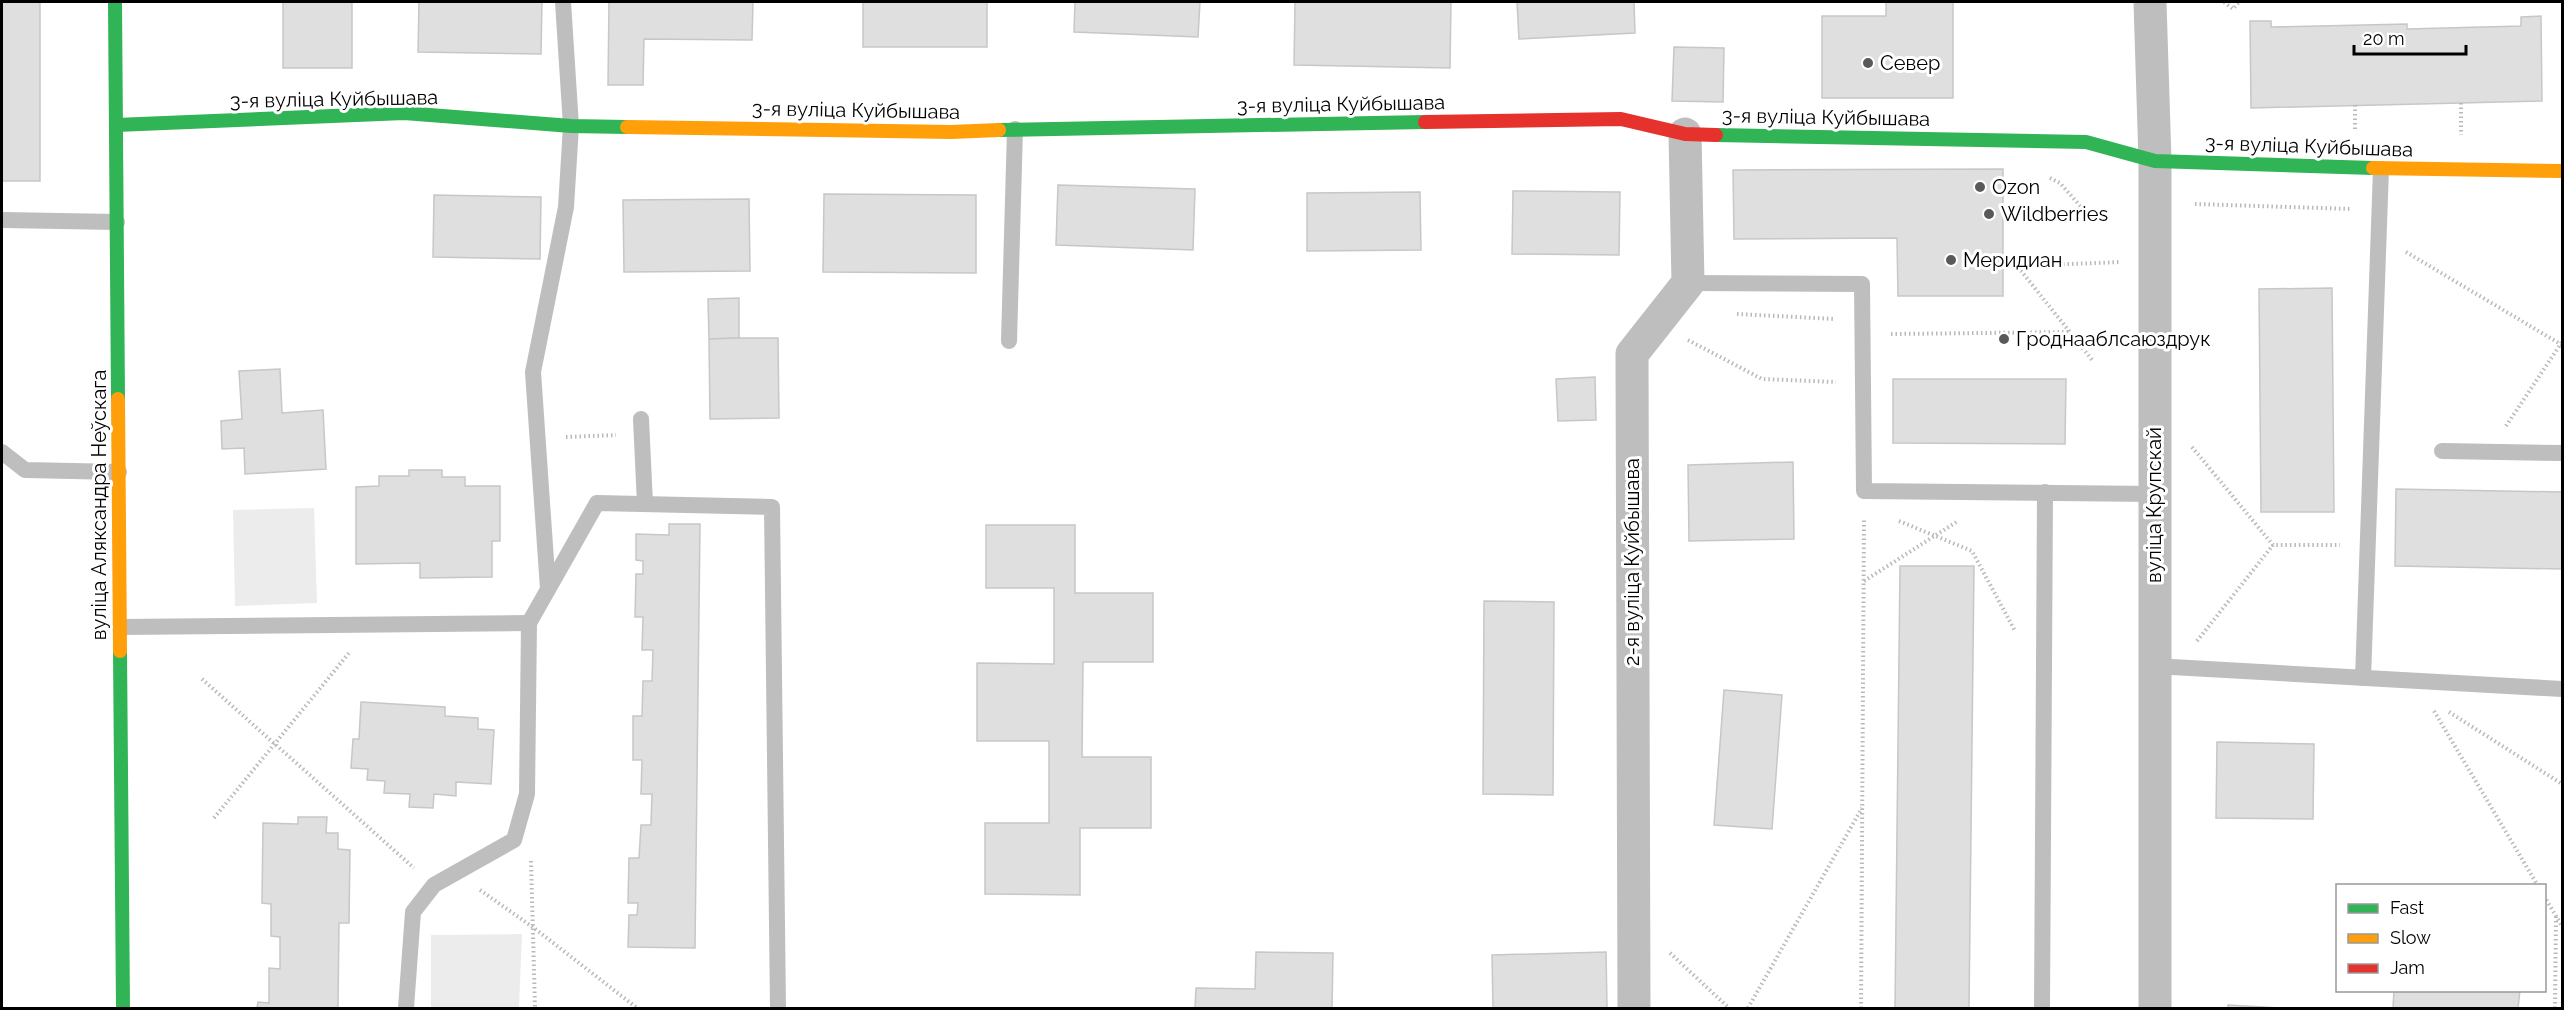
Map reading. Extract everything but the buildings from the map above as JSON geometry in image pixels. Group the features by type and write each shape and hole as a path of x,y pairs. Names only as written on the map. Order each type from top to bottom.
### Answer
{"street":[{"name":"вуліца Аляксандра Неўскага","path":"115,2 123,1008"},
{"name":"вуліца Крупскай","path":"2150,2 2155,161 2155,1008"},
{"name":"3-я вуліца Куйбышава","path":"116,125 404,113 571,126 951,132 1621,119 1685,134 2086,142 2155,161 2355,166 2381,169 2562,171"},
{"path":"1685,134 1688,283"},
{"name":"2-я вуліца Куйбышава","path":"1634,1008 1632,354 1688,283"}],"lane":[{"path":"548,590 534,372 566,207 571,126 563,2"},
{"path":"1009,341 1015,129"},
{"path":"2363,678 2381,169"},
{"path":"2,220 117,222"},
{"path":"1688,283 1862,284 1864,498 2001,491 2154,494"},
{"path":"641,427 645,504"},
{"path":"2442,451 2562,453"},
{"path":"2,452 25,470 118,472"},
{"path":"2042,1008 2045,492"},
{"path":"406,1008 413,912 434,885 514,840 527,794 529,623 597,503 772,507 778,1008"},
{"path":"120,627 529,623"},
{"path":"2154,666 2562,689"}],"path":[{"path":"2224,2 2233,9 2239,2"},
{"path":"2195,204 2380,210"},
{"path":"2380,236 2562,344 2500,434"},
{"path":"2093,361 2018,266 2154,260"},
{"path":"1731,314 1862,327 2070,332"},
{"path":"1656,323 1762,379 1863,383"},
{"path":"538,438 641,427"},
{"path":"2192,446 2273,545"},
{"path":"1864,581 1936,536 2001,491"},
{"path":"1861,1008 1864,498 1936,536 1972,551 2016,633"},
{"path":"2273,545 2368,545"},
{"path":"2196,642 2273,545"},
{"path":"214,818 372,624"},
{"path":"202,679 434,885 473,885 534,928 637,1008"},
{"path":"2399,680 2426,697 2537,884"},
{"path":"2446,710 2562,784"},
{"path":"1748,1008 1863,808"},
{"path":"2546,899 2562,926"},
{"path":"2555,1008 2556,915"},
{"path":"1634,919 1729,1008"},
{"path":"534,928 535,1008"}],"shaded area":[{"path":"314,508 317,603 235,606 233,510"},
{"path":"522,934 519,1008 431,1008 431,935"}],"traffic: fast":[{"path":"115,2 118,399"},
{"path":"116,125 404,113 571,126 627,127"},
{"path":"999,130 1425,122"},
{"path":"1716,135 2086,142 2155,161 2373,168"},
{"path":"120,651 123,1008"}],"traffic: slow":[{"path":"627,127 951,132 999,130"},
{"path":"2373,168 2562,171"},
{"path":"118,399 120,651"}],"traffic: jam":[{"path":"1425,122 1621,119 1685,134 1716,135"}],"place":[{"name":"Север","path":"1868,63"},
{"name":"Ozon","path":"1980,187"},
{"name":"Wildberries","path":"1989,214"},
{"name":"Меридиан","path":"1951,260"},
{"name":"Гроднааблсаюздрук","path":"2004,339"}]}
